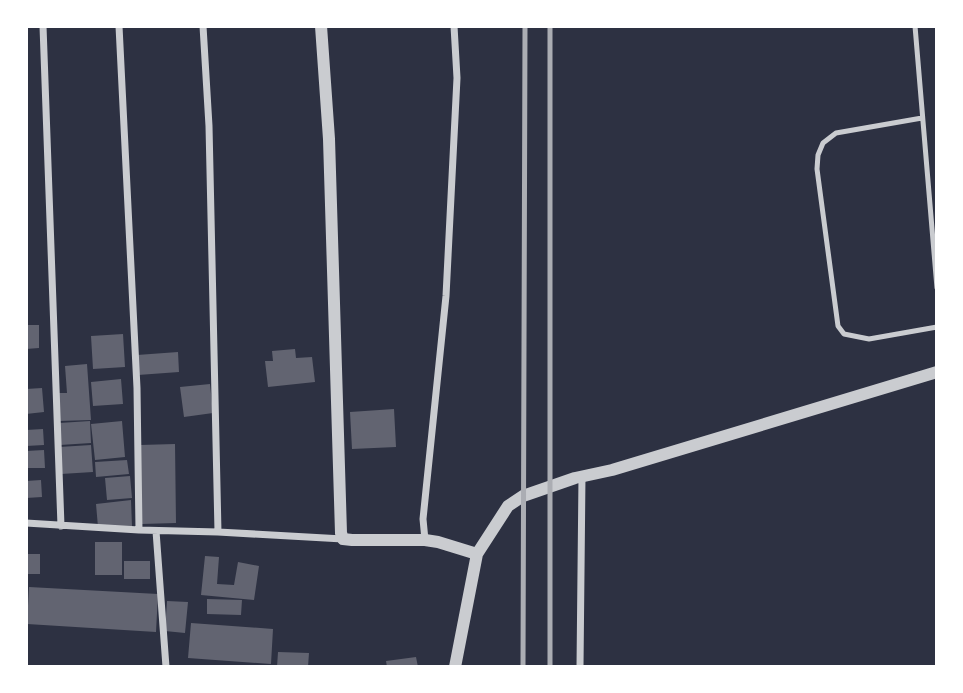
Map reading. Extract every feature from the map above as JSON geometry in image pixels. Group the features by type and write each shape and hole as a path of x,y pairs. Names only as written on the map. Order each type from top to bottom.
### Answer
{"street":[{"path":"43,26 61,526"},
{"path":"119,26 137,388 139,530"},
{"path":"203,26 209,126 218,532"},
{"path":"321,26 330,139 343,539"},
{"path":"425,540 423,519 447,268 457,78 454,26"},
{"path":"455,667 477,554 508,506 523,496 582,476 625,466 937,372"},
{"path":"580,667 582,476"},
{"path":"26,523 352,540 425,540 477,554"},
{"path":"156,531 166,667"}],"lane":[{"path":"915,26 937,288"},
{"path":"922,118 836,133 823,143 818,155 817,169 838,326 845,334 869,339 937,327"}],"building":[{"path":"26,325 39,325 39,348 26,349"},
{"path":"123,334 125,367 93,369 91,336"},
{"path":"295,349 296,358 312,357 315,382 268,387 265,361 273,361 272,351"},
{"path":"178,352 179,372 138,375 137,355"},
{"path":"87,364 91,420 59,421 57,393 67,393 65,366"},
{"path":"121,379 123,404 93,406 91,382"},
{"path":"210,384 213,413 184,417 180,387"},
{"path":"42,388 44,412 26,414 26,389"},
{"path":"394,409 396,447 352,449 350,412"},
{"path":"90,421 91,443 60,445 59,423"},
{"path":"122,421 125,457 95,460 91,424"},
{"path":"43,429 44,445 26,446 26,430"},
{"path":"175,444 176,523 142,524 140,445"},
{"path":"91,445 93,472 61,474 59,447"},
{"path":"44,450 45,468 26,468 26,451"},
{"path":"127,460 129,474 96,477 95,462"},
{"path":"130,476 132,498 107,500 105,478"},
{"path":"41,480 42,497 26,498 26,481"},
{"path":"131,500 132,526 98,527 96,504"},
{"path":"95,542 122,542 122,575 95,575"},
{"path":"26,554 40,554 40,574 26,574"},
{"path":"205,556 219,557 217,584 234,585 238,562 259,566 254,600 201,595"},
{"path":"124,561 150,561 150,579 124,579"},
{"path":"29,587 158,594 156,632 27,624"},
{"path":"207,599 242,600 241,615 207,614"},
{"path":"167,601 188,602 185,633 165,631"},
{"path":"191,623 273,629 271,664 188,658"},
{"path":"278,652 309,653 308,667 277,667"},
{"path":"416,657 418,667 387,667 386,661"}],"railway":[{"path":"523,667 525,26"},
{"path":"550,26 550,667"}]}
